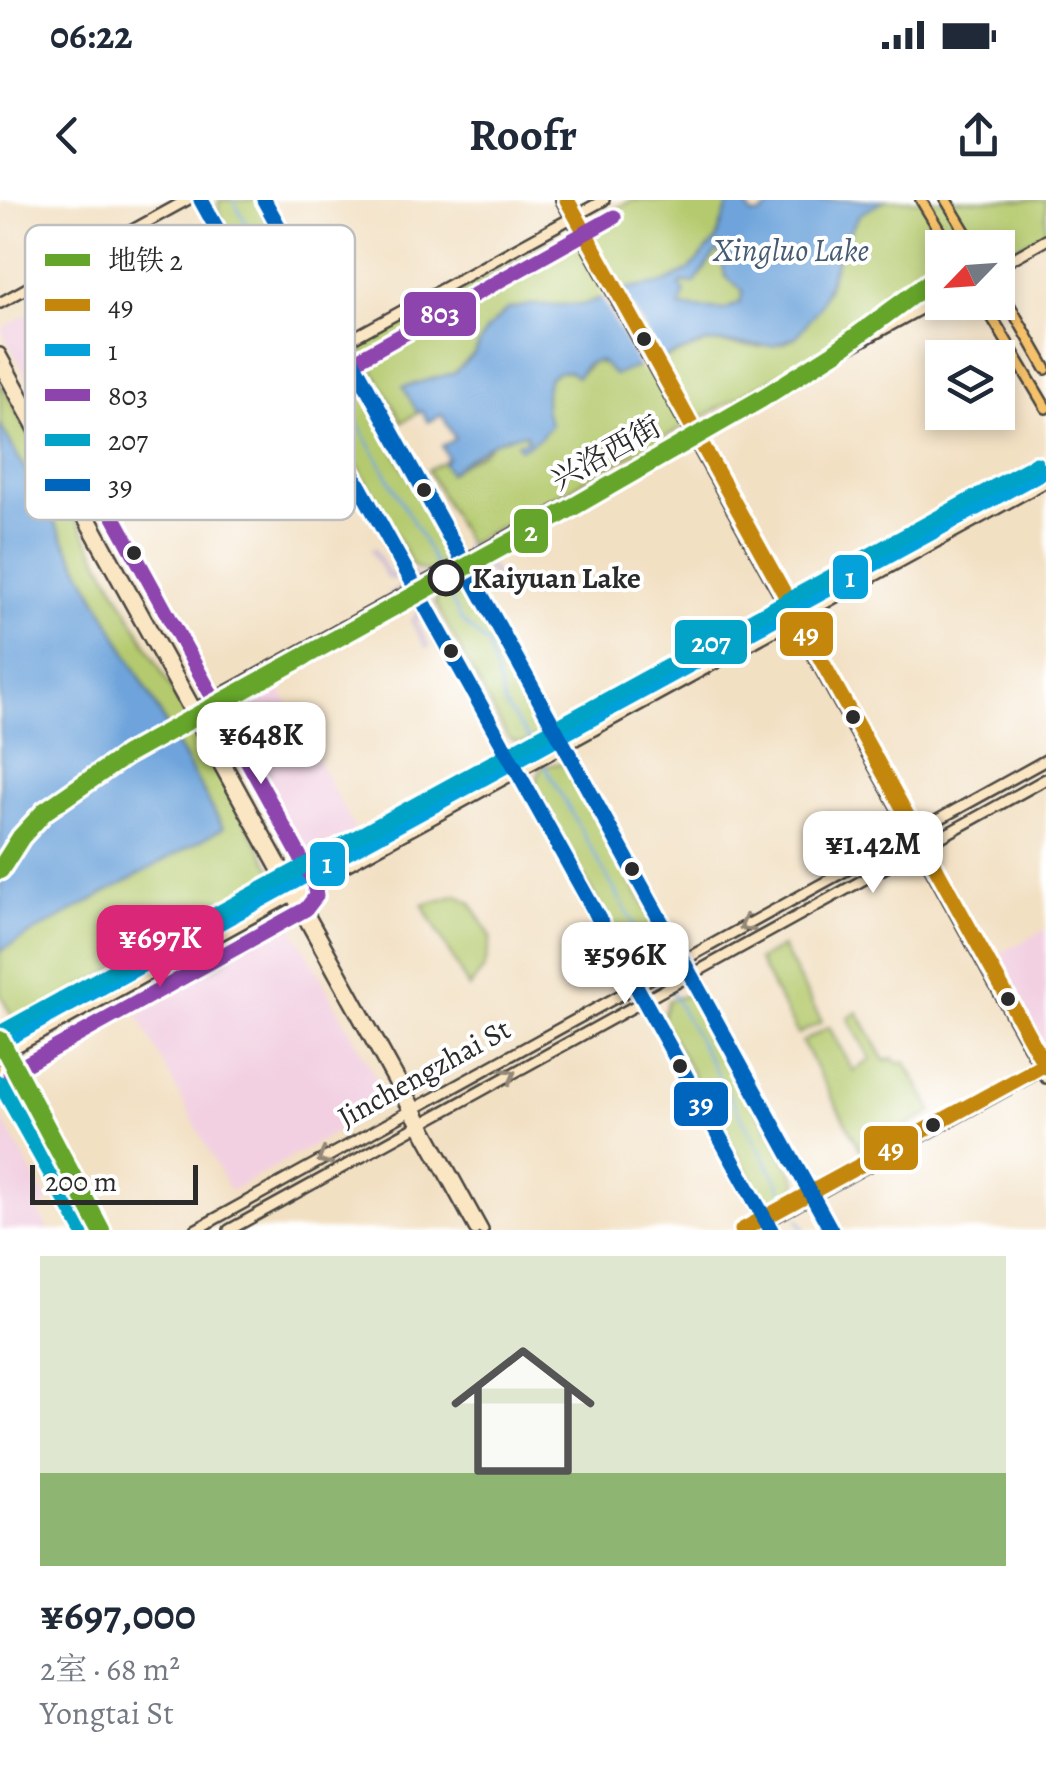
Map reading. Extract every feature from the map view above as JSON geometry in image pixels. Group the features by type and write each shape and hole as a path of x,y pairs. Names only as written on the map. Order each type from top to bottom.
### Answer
{"main road":[{"path":"132,225 176,200"},
{"path":"140,225 187,200"},
{"path":"200,200 214,225"},
{"path":"264,200 278,225"},
{"path":"564,200 1044,1069"},
{"path":"572,215 594,200"},
{"path":"355,335 604,200"},
{"path":"921,200 939,230"},
{"path":"946,200 964,230"},
{"path":"1015,260 1046,243"},
{"path":"0,300 25,286"},
{"path":"0,300 25,287"},
{"name":"兴洛西街","path":"194,712 925,310"},
{"path":"1015,314 1046,369"},
{"path":"993,320 1046,408"},
{"path":"0,353 25,400"},
{"path":"355,365 563,742 687,978 832,1230"},
{"path":"0,368 25,410"},
{"path":"794,615 1046,470"},
{"path":"355,477 520,765 644,1001 768,1224"},
{"path":"105,1230 1,1048 794,615 1046,482"},
{"path":"89,520 475,1230"},
{"name":"Jinchengzhai St","path":"195,1230 1046,760"},
{"path":"687,978 1046,780"},
{"name":"Jinchengzhai St","path":"229,1230 687,978"},
{"path":"0,1069 89,1230"},
{"path":"420,1124 483,1230"}],"street":[{"path":"755,1230 1044,1069"},
{"path":"742,1230 768,1224"}],"shaded area":[{"path":"25,316 25,373 1,329"},
{"path":"529,511 539,529 479,561 493,567 507,593 502,596 489,572 473,564 426,590 431,601 417,622 431,647 426,649 410,621 424,601 419,594 394,607 387,594 412,579 387,580 370,550 375,547 390,573 415,572 419,576 465,551 463,545 476,524 483,524 471,547"},
{"path":"276,681 356,832 304,859 288,851 214,715"},
{"path":"279,917 290,922 388,1100 230,1191 129,998"},
{"path":"1046,929 1046,1048 1043,1049 994,957"},
{"path":"0,1114 49,1203 38,1211 49,1230 0,1230"}],"green space":[{"path":"219,200 257,200 270,225 226,225 218,211"},
{"path":"632,200 730,200 716,240 690,269 665,283 623,290 582,305 530,305 487,329 474,354 454,373 404,387 418,413 402,422 359,345"},
{"path":"886,200 1046,200 1046,232 1015,248 1015,230 925,230 925,296 468,544 428,470 443,462 450,473 495,439 518,433 544,412 548,379 557,372 569,371 577,377 593,361 640,368 709,342 758,347 785,343 797,336 827,290 841,247 860,214"},
{"path":"720,251 725,276 743,291 741,303 724,310 679,307 685,291 678,287 683,282 695,283"},
{"path":"355,379 448,548 437,569 426,571 413,566 355,461"},
{"path":"0,382 25,427 25,469 0,424"},
{"path":"53,520 77,520 278,880 16,1023 0,994 0,951 223,827"},
{"path":"460,580 470,586 542,720 539,733 531,741 520,743 508,738 435,603 441,585"},
{"path":"560,763 571,769 665,944 662,957 654,965 642,967 630,962 535,786 541,767"},
{"path":"457,895 471,903 491,937 485,967 469,988 423,905"},
{"path":"782,947 822,1022 798,1034 758,960"},
{"path":"687,995 697,1002 797,1181 785,1202 774,1204 762,1199 662,1019 668,1000"},
{"path":"858,1012 885,1061 905,1061 933,1112 861,1151 802,1042 829,1027 853,1071 871,1060 848,1018"}],"water":[{"name":"Xingluo Lake","path":"730,200 744,200 752,215 761,214 779,200 886,200 860,214 841,247 820,306 797,336 774,346 709,342 614,375 600,361 587,363 577,377 569,371 557,372 548,379 545,397 551,424 540,438 520,449 517,443 528,440 526,434 506,438 449,473 443,462 448,458 442,446 455,439 442,415 428,422 422,411 418,413 403,387 454,373 474,354 487,329 508,309 582,305 623,290 665,283 690,269 716,240","holes":["720,251 725,276 743,291 740,303 724,310 680,307 685,291 679,286 683,282 695,283"]},
{"path":"0,424 25,469 25,520 53,520 223,828 0,951"}],"pier":[{"path":"621,285 664,365 642,372 599,293"}],"waterway":[{"path":"233,200 247,225"},
{"path":"355,418 428,549 461,620 488,645 505,706 536,748"},
{"path":"544,764 660,971"},
{"path":"671,991 785,1195"},
{"path":"798,1219 804,1230"}],"metro line":[{"name":"2","path":"0,870 21,837 45,811 126,755 761,399 834,353 925,286"},
{"name":"2","path":"0,1040 101,1230"}],"transit line":[{"name":"39","path":"201,200 215,225"},
{"name":"39","path":"264,200 278,225"},
{"name":"49","path":"567,200 1046,1067"},
{"name":"803","path":"355,361 614,217"},
{"name":"39","path":"355,365 831,1230"},
{"name":"207","path":"0,1033 1036,464"},
{"name":"1","path":"0,1043 1046,470"},
{"name":"39","path":"355,478 771,1230"},
{"name":"803","path":"10,1073 306,909 316,896 314,882 116,520"},
{"name":"49","path":"742,1230 1040,1067"},
{"name":"207","path":"0,1083 82,1230"}],"place":[{"name":"Kaiyuan Lake","path":"446,578"}]}
